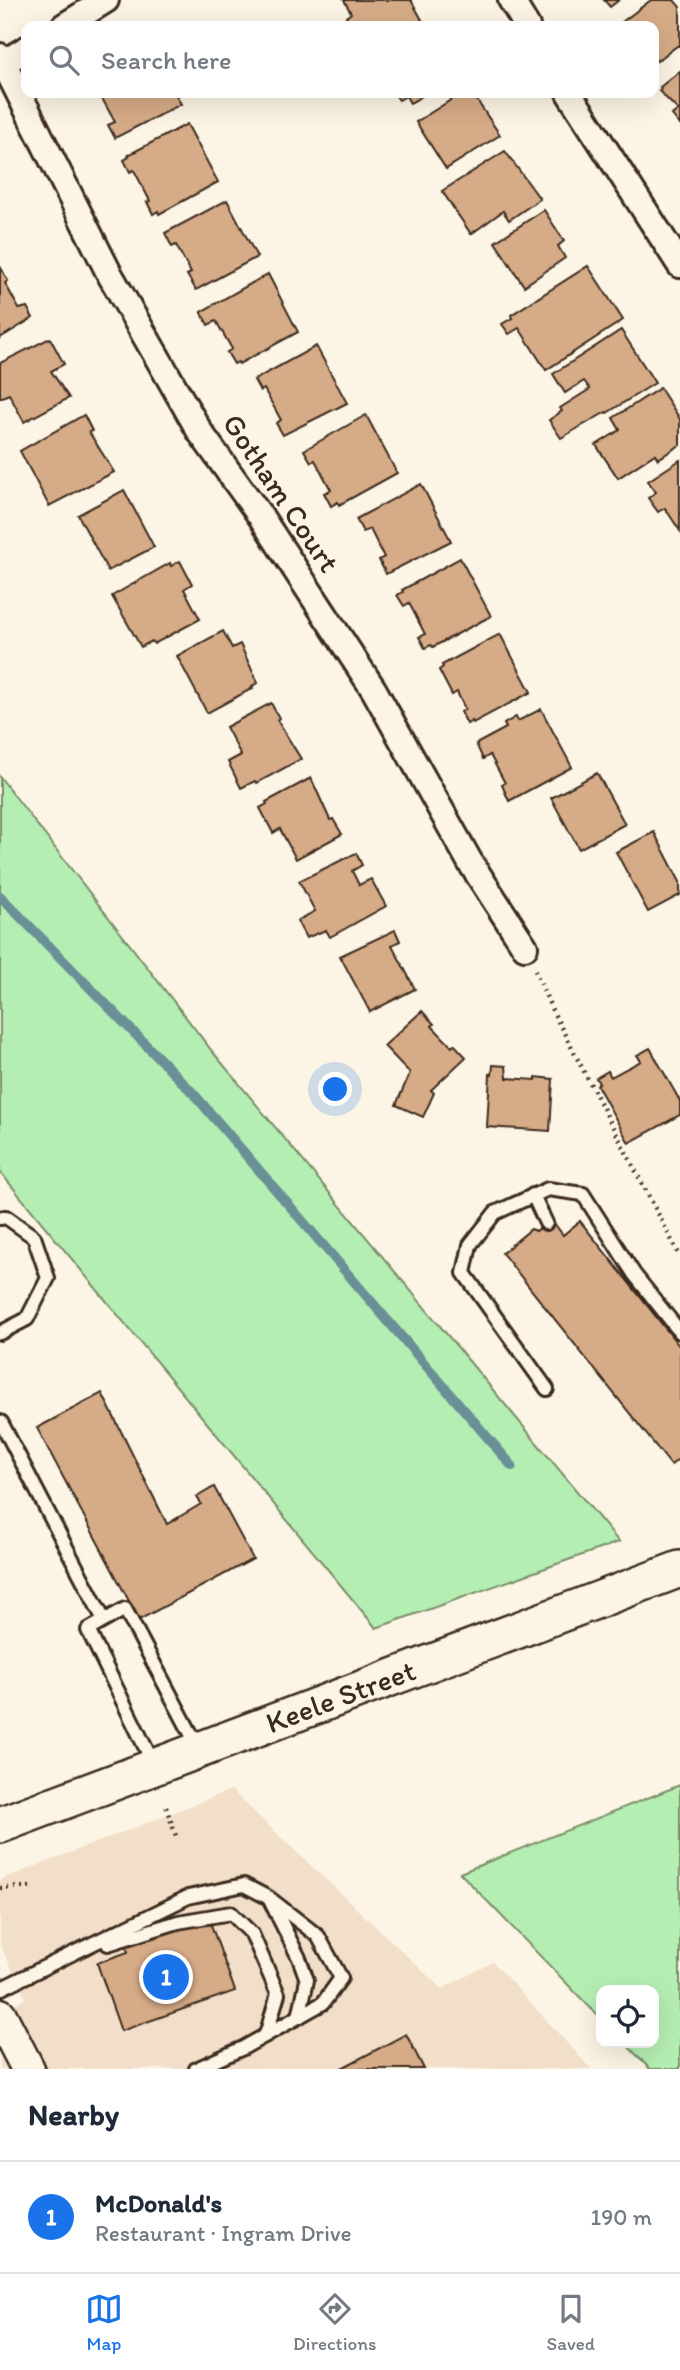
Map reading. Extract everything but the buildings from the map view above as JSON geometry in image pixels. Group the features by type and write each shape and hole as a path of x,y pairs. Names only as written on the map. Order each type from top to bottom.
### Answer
{"main road":[{"name":"Keele Street","path":"0,1825 680,1569"}],"street":[{"path":"72,21 106,0"},
{"path":"511,0 524,21"},
{"path":"2,59 21,51"},
{"name":"Gotham Court","path":"2,59 21,97"},
{"name":"Gotham Court","path":"22,98 109,273 201,432 359,667 470,862 525,947"},
{"path":"572,98 680,265"},
{"path":"0,2015 28,2069"}],"lane":[{"path":"547,1389 464,1273 470,1245 495,1213 533,1195 548,1189 583,1194 634,1274 680,1332"},
{"path":"533,1195 546,1223"},
{"path":"0,1218 6,1217 34,1237 48,1278 27,1319 0,1334"},
{"path":"1,1422 104,1620"},
{"path":"155,1767 88,1630 125,1609 199,1750"},
{"path":"0,1989 188,1897 244,1885 269,1898 318,1936 341,1978 323,2003 243,2048 196,2069"},
{"path":"269,1898 307,1980 299,2017"},
{"path":"68,1956 178,1922 231,1913 252,1934 278,1994 266,2035"}],"path":[{"path":"525,947 552,1010 680,1256"},
{"path":"166,1807 177,1839"},
{"path":"0,1888 32,1887"}],"shaded area":[{"path":"231,1790 442,1989 493,1962 591,2069 0,2069 0,2012 26,1998 0,1945 0,1880"}],"green space":[{"path":"0,777 212,1051 619,1542 376,1628 0,1172"},
{"path":"680,1785 680,2069 650,2069 630,2048 659,2048 659,1985 596,1985 596,2014 460,1873"}],"waterway":[{"path":"0,896 193,1093 512,1466"}],"place":[{"name":"McDonald's","path":"166,1977"}]}
